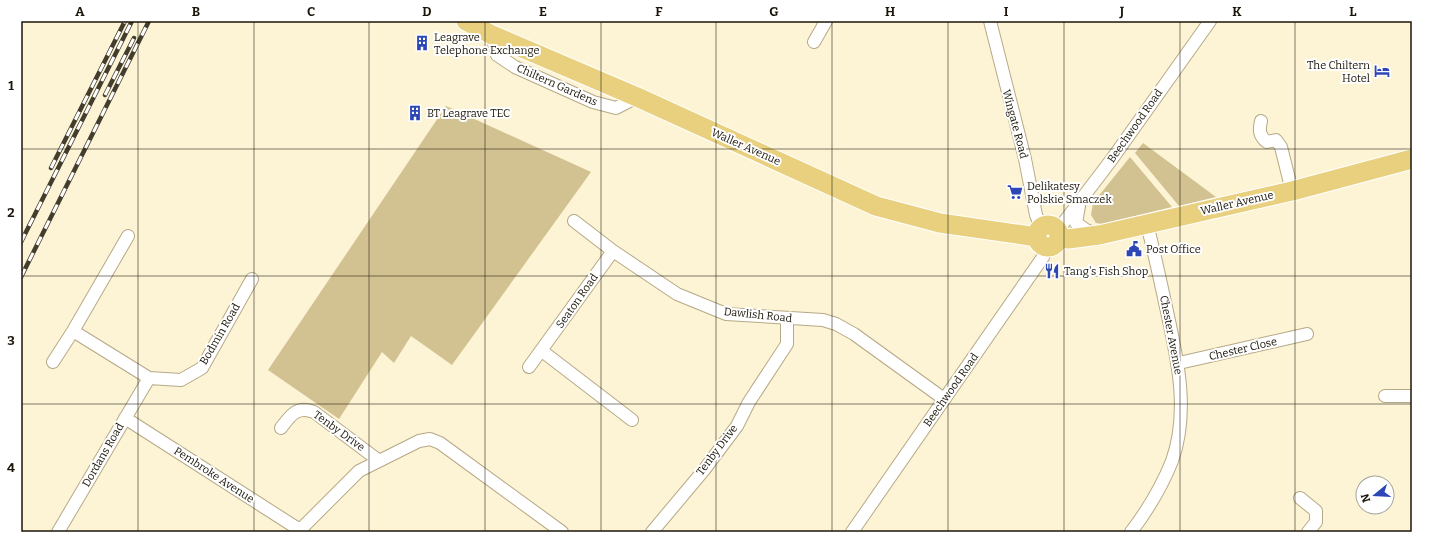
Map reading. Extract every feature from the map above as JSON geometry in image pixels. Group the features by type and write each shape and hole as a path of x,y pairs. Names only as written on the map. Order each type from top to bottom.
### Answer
{"main road":[{"name":"Waller Avenue","path":"466,21 492,36 637,97 876,206 940,223 1068,239 1099,235 1292,191 1412,159"}],"street":[{"path":"814,42 826,21"},
{"name":"Wingate Road","path":"990,21 1025,159 1036,214 1048,236"},
{"name":"Beechwood Road","path":"852,532 1043,257 1048,236 1081,201 1210,21"},
{"path":"1260,121 1259,131 1262,139 1267,142 1276,140 1281,147 1292,191"},
{"path":"1081,201 1076,222 1086,230 1099,235"},
{"name":"Dawlish Road","path":"574,221 613,252 677,294 726,314 822,320 836,324 854,334 944,399"},
{"name":"Chester Avenue","path":"1130,532 1152,501 1172,460 1178,434 1180,409 1178,363 1147,224"},
{"path":"53,362 73,331 128,236"},
{"name":"Seaton Road","path":"529,367 613,252"},
{"name":"Bodmin Road","path":"73,331 149,378 181,380 202,368 252,279"},
{"name":"Tenby Drive","path":"652,532 737,426 749,402 787,344 787,319"},
{"name":"Chester Close","path":"1178,363 1307,334"},
{"path":"542,351 632,420"},
{"name":"Dordans Road","path":"58,532 149,378"},
{"path":"1385,396 1412,396"},
{"name":"Tenby Drive","path":"281,428 291,415 298,410 306,408 314,412 378,460"},
{"name":"Pembroke Avenue","path":"125,418 302,531"},
{"name":"Tenby Drive","path":"302,531 358,471 419,441 430,439 440,443 562,532"},
{"path":"1300,498 1316,511 1316,522 1308,532"}],"shaded area":[{"path":"446,106 591,172 452,365 411,336 394,363 382,352 339,419 268,370"},
{"path":"1143,143 1216,197 1179,206 1135,153"},
{"path":"1130,157 1172,207 1102,224 1096,223 1091,215 1093,203"}],"railway":[{"path":"51,168 125,21"},
{"path":"21,242 132,21"},
{"path":"21,277 149,21"},
{"path":"105,95 134,38"}],"place":[{"name":"Leagrave Telephone Exchange","path":"422,43"},
{"name":"The Chiltern Hotel","path":"1382,71"},
{"name":"BT Leagrave TEC","path":"415,113"},
{"name":"Delikatesy Polskie Smaczek","path":"1015,192"},
{"name":"Post Office","path":"1134,249"},
{"name":"Tang's Fish Shop","path":"1052,271"}]}
